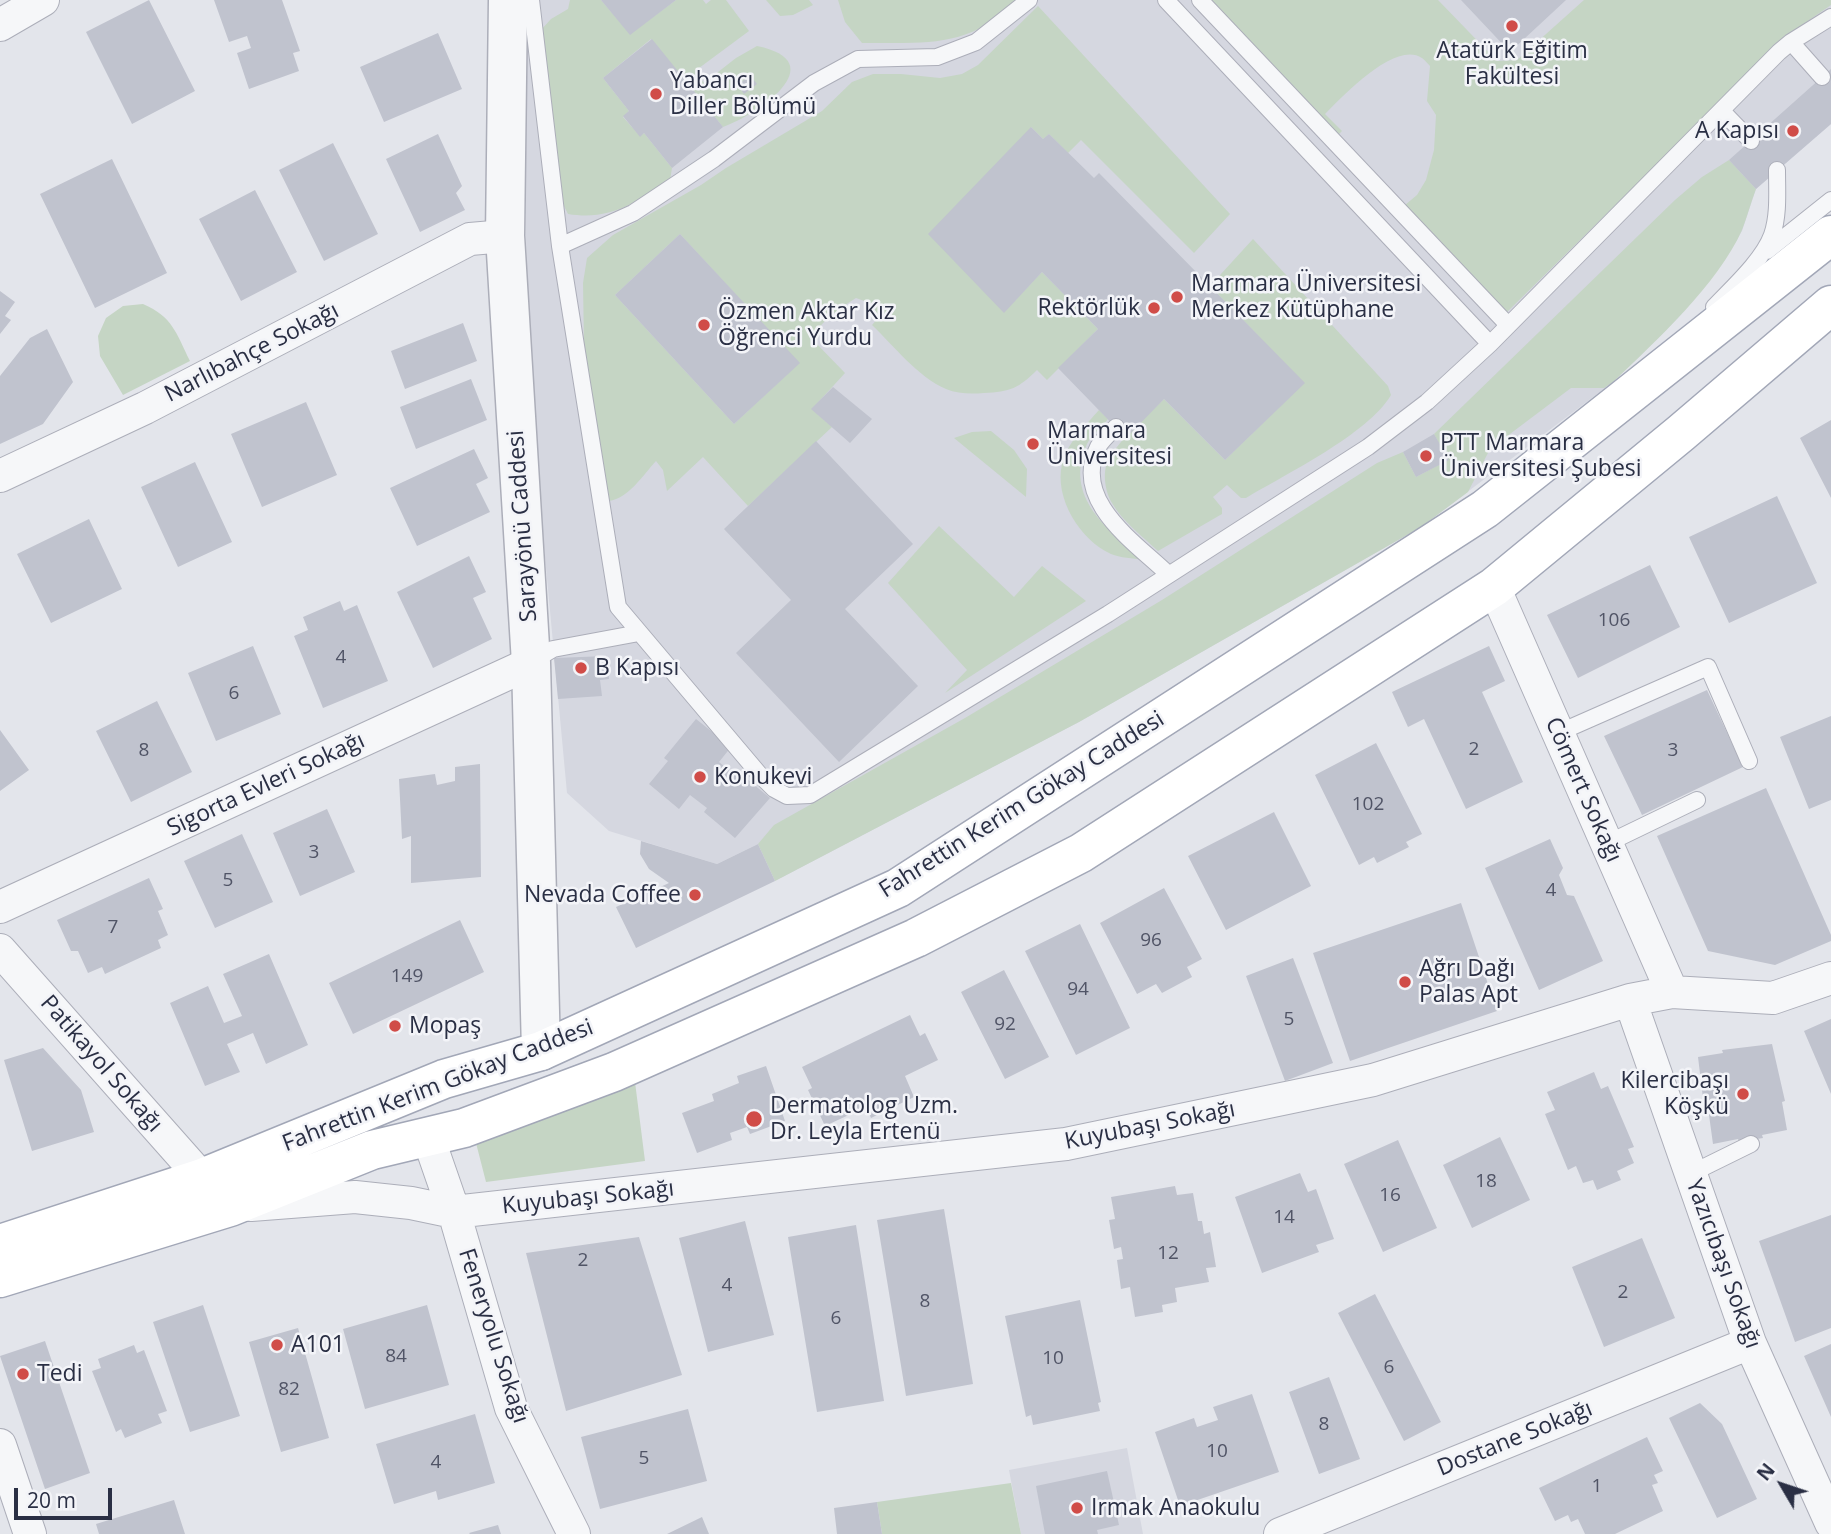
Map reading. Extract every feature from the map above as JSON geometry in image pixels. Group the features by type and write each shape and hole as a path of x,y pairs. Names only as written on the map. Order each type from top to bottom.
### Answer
{"main road":[{"name":"Fahrettin Kerim Gökay Caddesi","path":"0,1244 202,1178 444,1079 541,1051 898,888 1485,509 1831,235"},
{"name":"Fahrettin Kerim Gökay Caddesi","path":"0,1278 230,1207 372,1150 464,1128 614,1072 916,938 1081,853 1494,587 1831,305"},
{"path":"370,1109 428,1136"}],"street":[{"path":"0,25 43,0"},
{"name":"Sarayönü Caddesi","path":"508,0 505,236 531,663 541,1051"},
{"name":"Narlıbahçe Sokağı","path":"0,476 145,408 470,239 505,236"},
{"name":"Cömert Sokağı","path":"1494,587 1672,992"},
{"name":"Sigorta Evleri Sokağı","path":"0,907 531,663"},
{"name":"Patikayol Sokağı","path":"0,950 202,1178"},
{"name":"Kuyubaşı Sokağı","path":"230,1207 355,1198 411,1203 454,1212 1066,1144 1373,1080 1630,1000 1672,992 1773,998 1831,978"},
{"name":"Yazıcıbaşı Sokağı","path":"1630,1000 1750,1343 1831,1523"},
{"name":"Feneryolu Sokağı","path":"428,1136 454,1212 511,1408 574,1534"},
{"name":"Dostane Sokağı","path":"1280,1534 1750,1343"},
{"path":"0,1445 30,1534"}],"lane":[{"path":"531,0 560,246 618,607 774,789 787,796 810,794 992,685 1368,447 1427,402 1490,344 1791,42 1831,17"},
{"path":"560,246 633,213 714,159 814,83 858,59 937,57 975,42 1029,0"},
{"path":"1166,0 1490,344"},
{"path":"1200,0 1508,325"},
{"path":"1791,42 1822,77"},
{"path":"1722,111 1751,141"},
{"path":"1758,258 1772,236 1776,216 1777,170"},
{"path":"1654,373 1758,258 1831,200"},
{"path":"1115,426 1098,447 1092,472 1095,495 1110,521 1168,574"},
{"path":"531,663 553,649 639,633"},
{"path":"1558,733 1708,667 1749,761"},
{"path":"1606,844 1697,800"},
{"path":"1690,1174 1751,1144"}],"shaded area":[{"name":"Marmara Üniversitesi","path":"520,0 1831,0 1831,124 1756,189 1742,231 1724,261 1678,318 1648,348 1613,382 1421,527 1079,722 775,881 758,844 717,864 609,831 567,793 530,396"},
{"name":"Irmak Anaokulu","path":"1127,1448 1143,1534 1021,1534 1009,1470"}],"green space":[{"path":"570,0 601,0 630,34 676,0 703,0 706,4 711,0 726,0 749,31 695,71 704,83 736,58 757,46 779,54 789,64 789,75 782,88 754,112 723,127 651,39 603,78 629,111 623,117 640,136 644,133 672,168 670,180 634,202 610,212 597,215 568,214 562,202 541,30 551,19 568,9"},
{"path":"766,0 809,0 813,5 793,15 780,16"},
{"path":"838,0 1016,0 981,28 963,35 926,42 862,43 845,22"},
{"path":"1200,0 1438,0 1497,61 1517,60 1584,0 1831,0 1831,5 1776,43 1715,107 1501,318 1362,173 1370,168 1405,205 1417,195 1426,180 1434,150 1436,115 1427,101 1430,66 1422,58 1411,55 1384,63 1370,73 1325,114 1342,131 1332,141"},
{"path":"1038,6 1230,214 1194,253 1081,140 1068,153 1049,134 1043,139 1031,127 1004,312 1042,272 1098,329 1047,380 1037,370 1019,385 1001,392 969,393 946,389 916,369 872,325 879,317 870,303 856,298 831,315 811,338 845,373 812,409 832,427 748,506 703,457 667,491 663,470 656,461 629,491 609,501 584,345 583,283 587,258 613,235 822,111 852,82 873,74 940,78 962,74 978,65","holes":["680,234 799,363 734,424 615,295"]},
{"path":"1729,160 1756,189 1742,230 1718,271 1685,311 1613,382 1604,388 1571,388 1490,449 1468,492 1421,527 1079,722 775,881 758,844 774,825 965,718 1162,600 1377,463 1403,452 1416,477 1448,460 1434,434 1675,200 1702,177"},
{"path":"1253,239 1388,386 1391,395 1380,410 1346,438 1246,498 1241,498 1227,485 1213,497 1222,508 1222,514 1158,551 1122,516 1108,495 1106,466 1123,439 1164,399 1225,460 1304,383 1210,286"},
{"path":"143,304 167,320 190,361 123,395 100,356 98,336 106,318 123,306"},
{"path":"1099,410 1108,419 1087,444 1081,463 1081,481 1085,496 1104,524 1143,560 1115,555 1100,548 1080,528 1066,504 1061,477 1064,456 1077,435"},
{"path":"991,431 1014,450 1027,469 1026,497 954,438 972,432"},
{"path":"939,526 1014,597 1042,566 1086,601 945,693 967,670 888,583"},
{"path":"635,1082 645,1161 486,1182 476,1143"},
{"path":"1011,1483 1021,1534 882,1534 877,1502"}],"building":[{"path":"149,0 195,91 132,124 86,32"},
{"path":"214,0 282,0 300,51 293,53 299,71 249,89 237,53 251,48 247,36 229,42"},
{"path":"601,0 676,0 630,35"},
{"name":"Atatürk Eğitim Fakültesi","path":"1461,0 1566,0 1510,52"},
{"path":"438,33 462,89 384,122 360,67"},
{"name":"Yabancı Diller Bölümü","path":"652,39 723,127 672,168 644,133 640,137 623,116 629,111 603,78"},
{"name":"A Kapısı","path":"1831,69 1831,124 1756,189 1729,160"},
{"path":"750,75 757,84 744,94 738,85"},
{"name":"Rektörlük","path":"1031,127 1043,139 1049,134 1094,178 1099,173 1305,383 1225,460 1164,399 1126,438 1058,368 1098,329 1042,272 1004,313 928,234"},
{"path":"438,134 462,186 456,193 465,210 420,232 386,159"},
{"path":"333,143 378,234 324,261 279,170"},
{"path":"112,159 167,273 95,308 40,194"},
{"path":"255,190 297,272 241,301 199,219"},
{"name":"Özmen Aktar Kız Öğrenci Yurdu","path":"680,234 800,363 734,424 615,295"},
{"path":"0,291 15,302 5,316 11,320 0,334"},
{"path":"463,323 477,361 405,389 391,351"},
{"path":"47,329 73,382 43,424 0,444 0,376 30,338"},
{"path":"471,379 487,420 416,449 400,407"},
{"path":"833,387 872,419 850,443 811,409"},
{"path":"306,402 337,475 262,507 231,434"},
{"path":"1831,420 1831,498 1800,438"},
{"name":"PTT Marmara Üniversitesi Şubesi","path":"1434,434 1449,460 1416,477 1403,452"},
{"path":"816,441 913,544 845,609 918,686 839,762 736,653 791,600 724,529"},
{"path":"474,449 488,478 476,484 490,512 417,546 390,488"},
{"path":"195,462 232,542 178,567 141,487"},
{"path":"1777,496 1817,583 1729,623 1689,537"},
{"path":"89,519 122,589 51,623 17,554"},
{"path":"469,556 486,592 473,598 492,639 433,668 397,592"},
{"path":"1650,565 1680,627 1578,678 1547,615"},
{"path":"340,601 344,611 357,605 388,681 323,708 294,636 308,630 303,617"},
{"path":"253,646 281,714 216,741 188,673"},
{"path":"1489,646 1505,681 1482,692 1523,782 1466,809 1424,719 1408,727 1392,692"},
{"name":"B Kapısı","path":"607,656 609,679 600,680 602,696 558,699 554,658"},
{"path":"1707,690 1743,767 1642,815 1604,736"},
{"path":"157,701 192,772 131,802 96,731"},
{"path":"1831,716 1831,800 1809,809 1780,737"},
{"name":"Konukevi","path":"696,719 731,747 719,762 732,773 735,769 770,798 735,838 704,812 707,808 690,795 679,809 649,784 668,761 664,758"},
{"path":"0,730 29,770 0,791"},
{"path":"1376,743 1422,834 1406,842 1409,847 1377,863 1374,857 1359,865 1315,775"},
{"path":"480,764 481,877 411,883 411,836 402,839 399,779 435,774 437,785 455,781 455,767"},
{"path":"1766,788 1831,935 1831,941 1775,965 1708,951 1657,836"},
{"path":"327,809 355,872 300,896 273,833"},
{"path":"1274,812 1311,886 1226,930 1188,856"},
{"path":"242,834 273,902 215,928 184,861"},
{"path":"1550,839 1563,868 1559,875 1567,895 1574,896 1603,961 1539,990 1485,868"},
{"name":"Nevada Coffee","path":"641,841 717,864 758,844 775,881 636,948 616,907 669,883 649,869 640,854"},
{"path":"149,878 163,909 158,911 168,935 158,940 161,948 105,974 102,967 88,973 78,951 71,951 57,920"},
{"path":"1164,888 1202,959 1187,967 1192,977 1162,993 1156,984 1137,994 1100,923"},
{"name":"Ağrı Dağı Palas Apt","path":"1461,903 1497,1011 1350,1061 1313,953"},
{"path":"460,920 484,972 353,1034 329,983"},
{"path":"1080,924 1130,1028 1076,1055 1025,951"},
{"path":"269,954 308,1045 266,1064 253,1033 227,1044 240,1072 205,1086 170,1003 208,986 224,1023 242,1016 223,974"},
{"path":"1293,958 1333,1063 1285,1081 1246,976"},
{"path":"1004,970 1049,1057 1005,1079 961,992"},
{"path":"910,1015 920,1036 925,1033 938,1060 905,1076 914,1097 871,1118 866,1107 825,1126 808,1090 812,1088 802,1067"},
{"path":"1831,1019 1831,1094 1804,1031"},
{"name":"Kilercibaşı Köşkü","path":"1772,1044 1785,1101 1782,1102 1787,1130 1762,1135 1763,1138 1713,1144 1709,1115 1705,1115 1698,1057 1723,1053 1722,1050"},
{"path":"43,1048 81,1090 94,1132 32,1151 4,1060"},
{"path":"766,1066 785,1121 750,1134 747,1127 730,1133 732,1140 697,1153 682,1113 714,1101 712,1094 739,1083 737,1076"},
{"path":"1594,1072 1601,1089 1608,1086 1634,1147 1628,1149 1634,1163 1617,1171 1621,1180 1597,1190 1593,1180 1583,1183 1576,1166 1568,1170 1545,1114 1555,1110 1547,1092"},
{"path":"1500,1137 1530,1200 1472,1228 1443,1165"},
{"path":"1398,1140 1437,1228 1383,1252 1344,1164"},
{"path":"1300,1173 1308,1192 1316,1189 1334,1239 1316,1245 1319,1252 1262,1273 1235,1197"},
{"path":"1175,1186 1177,1195 1193,1193 1198,1221 1202,1221 1204,1234 1210,1232 1216,1267 1206,1268 1209,1282 1175,1288 1177,1302 1162,1305 1163,1312 1135,1317 1130,1287 1121,1289 1117,1260 1123,1259 1121,1247 1114,1249 1109,1220 1115,1219 1111,1197"},
{"path":"944,1209 973,1384 906,1396 877,1220"},
{"path":"1831,1215 1831,1328 1795,1342 1759,1241"},
{"path":"745,1221 774,1335 708,1352 679,1238"},
{"path":"856,1225 884,1401 817,1412 788,1237"},
{"path":"639,1237 682,1375 566,1411 526,1253"},
{"path":"1642,1238 1675,1318 1604,1347 1572,1267"},
{"path":"1375,1294 1441,1422 1404,1441 1338,1313"},
{"path":"1080,1300 1101,1402 1098,1403 1100,1411 1033,1425 1031,1415 1026,1417 1005,1316"},
{"path":"203,1305 240,1416 190,1432 153,1322"},
{"path":"427,1305 449,1385 365,1409 343,1329"},
{"path":"298,1328 329,1438 281,1452 249,1342"},
{"path":"45,1341 90,1473 45,1489 0,1356"},
{"path":"1831,1344 1831,1417 1804,1356"},
{"path":"134,1345 137,1353 144,1350 167,1411 158,1414 162,1423 125,1438 121,1429 116,1432 92,1371 101,1368 98,1359"},
{"path":"1329,1377 1360,1459 1319,1474 1289,1392"},
{"path":"1252,1394 1279,1472 1180,1506 1155,1432 1194,1418 1197,1427 1218,1420 1213,1407"},
{"path":"1700,1403 1722,1424 1757,1499 1717,1518 1669,1418"},
{"path":"688,1409 707,1481 600,1509 581,1437"},
{"path":"475,1414 495,1483 438,1500 436,1491 394,1504 376,1444"},
{"path":"1647,1437 1663,1471 1654,1475 1658,1483 1652,1485 1663,1511 1615,1534 1585,1534 1578,1519 1571,1522 1568,1515 1555,1521 1539,1488"},
{"path":"1107,1471 1119,1525 1097,1530 1098,1534 1045,1534 1036,1486"},
{"path":"174,1500 185,1534 99,1534 96,1524"},
{"path":"877,1502 882,1534 837,1534 834,1508"},
{"path":"702,1517 709,1534 667,1534"},
{"path":"498,1525 501,1534 469,1533"}],"place":[{"name":"Atatürk Eğitim Fakültesi","path":"1512,26"},
{"name":"Yabancı Diller Bölümü","path":"656,94"},
{"name":"A Kapısı","path":"1793,131"},
{"name":"Marmara Üniversitesi Merkez Kütüphane","path":"1177,297"},
{"name":"Rektörlük","path":"1154,308"},
{"name":"Özmen Aktar Kız Öğrenci Yurdu","path":"704,325"},
{"name":"Marmara Üniversitesi","path":"1033,444"},
{"name":"PTT Marmara Üniversitesi Şubesi","path":"1426,456"},
{"name":"B Kapısı","path":"581,668"},
{"name":"Konukevi","path":"700,777"},
{"name":"Nevada Coffee","path":"695,895"},
{"name":"Ağrı Dağı Palas Apt","path":"1405,982"},
{"name":"Mopaş","path":"395,1026"},
{"name":"Kilercibaşı Köşkü","path":"1743,1094"},
{"name":"Dermatolog Uzm. Dr. Leyla Ertenü","path":"754,1119"},
{"name":"A101","path":"277,1345"},
{"name":"Tedi","path":"23,1374"},
{"name":"Irmak Anaokulu","path":"1077,1508"}]}
